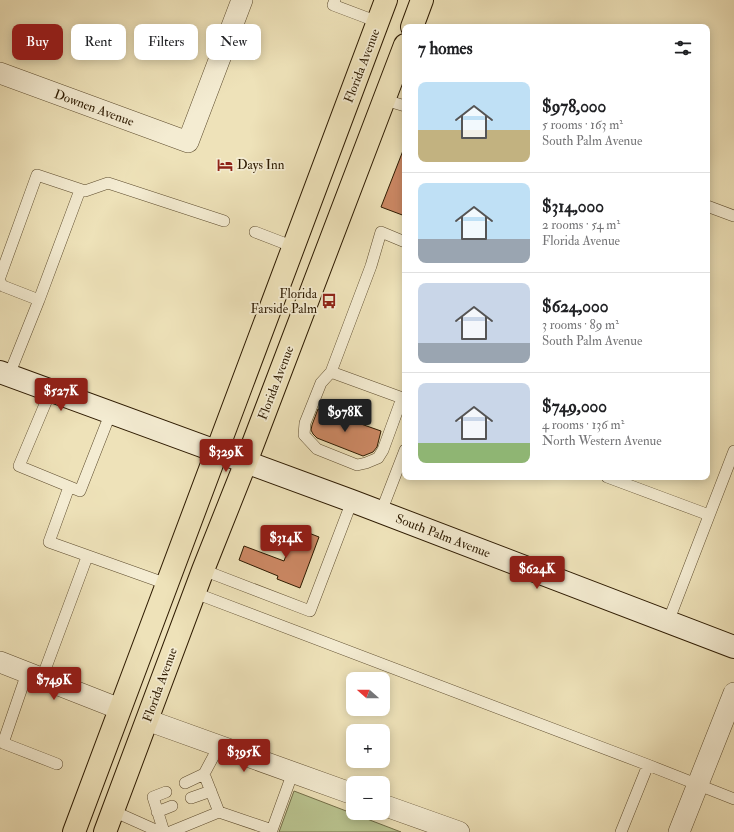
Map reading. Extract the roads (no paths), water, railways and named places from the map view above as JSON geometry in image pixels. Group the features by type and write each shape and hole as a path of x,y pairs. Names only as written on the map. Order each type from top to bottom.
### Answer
{"main road":[{"name":"Florida Avenue","path":"294,247 386,0"},
{"path":"413,24 422,0"},
{"name":"Florida Avenue","path":"105,832 194,593 385,100 402,60"},
{"path":"74,832 294,247"}],"street":[{"name":"Downen Avenue","path":"0,73 188,142 242,0"},
{"name":"South Palm Avenue","path":"5,374 352,501 734,647"},
{"path":"0,662 120,709"},
{"path":"679,832 734,693"},
{"path":"147,720 346,791"},
{"path":"390,807 459,832"}],"lane":[{"path":"334,0 333,5 378,22"},
{"path":"385,100 402,105"},
{"path":"0,276 37,175 85,191 108,183 224,221"},
{"path":"5,374 39,300 80,190"},
{"path":"710,207 734,216"},
{"path":"256,232 294,247"},
{"path":"402,241 381,232 371,266 330,372 321,383 305,423 304,435 316,449 357,465 366,464 378,458 384,450 402,401"},
{"path":"0,282 3,286 39,300"},
{"path":"330,372 402,398"},
{"path":"51,390 18,466 69,487 80,491 111,412"},
{"path":"668,622 734,451"},
{"path":"381,512 402,458"},
{"path":"615,480 709,515"},
{"path":"69,487 49,542 87,557 167,584"},
{"path":"203,570 310,611 352,501"},
{"path":"56,764 2,743 35,676 87,557"},
{"path":"194,593 734,799"},
{"path":"185,783 204,774 219,746"},
{"path":"621,832 648,765"},
{"path":"170,832 220,812 272,830 293,772"},
{"path":"204,774 220,812"},
{"path":"192,798 211,791"},
{"path":"164,832 153,798 166,792"},
{"path":"157,812 172,806"},
{"path":"113,810 160,832"}],"place":[{"name":"Days Inn","path":"225,165"},
{"name":"Florida Farside Palm","path":"329,301"}]}
